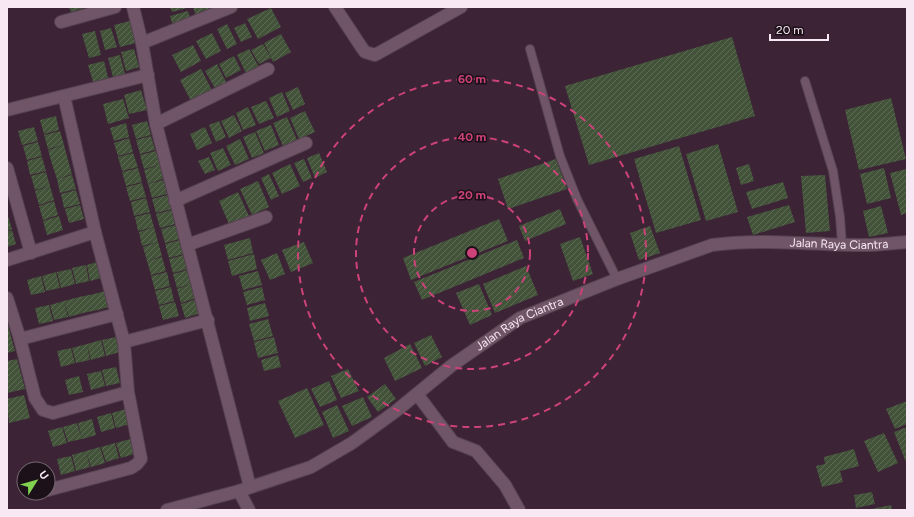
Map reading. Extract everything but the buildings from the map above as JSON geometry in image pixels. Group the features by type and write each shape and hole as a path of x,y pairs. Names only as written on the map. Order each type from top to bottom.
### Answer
{"street":[{"path":"61,22 115,7"},
{"path":"133,7 142,43 156,124 175,201 208,320 249,510"},
{"path":"335,7 365,52 375,55 461,7"},
{"path":"142,43 225,9"},
{"path":"156,124 268,69"},
{"path":"7,110 148,75"},
{"path":"56,488 131,468 140,462 140,452 128,392 124,342 95,232 64,96"},
{"path":"175,201 306,143"},
{"path":"7,168 31,253"},
{"path":"187,245 266,217"},
{"path":"7,260 95,232"},
{"name":"Jalan Raya Ciantra","path":"167,510 244,489 311,467 352,443 476,347 520,318 617,279 712,245 764,241 866,245 907,242"},
{"path":"7,298 20,339 35,398 38,404 48,413 53,413 128,392"},
{"path":"20,339 117,314"},
{"path":"124,342 208,320"},
{"path":"417,394 453,442 476,451 505,485 519,510"}],"lane":[{"path":"530,49 560,156 577,199 617,279"},
{"path":"805,81 833,172 840,217 842,244"}]}
